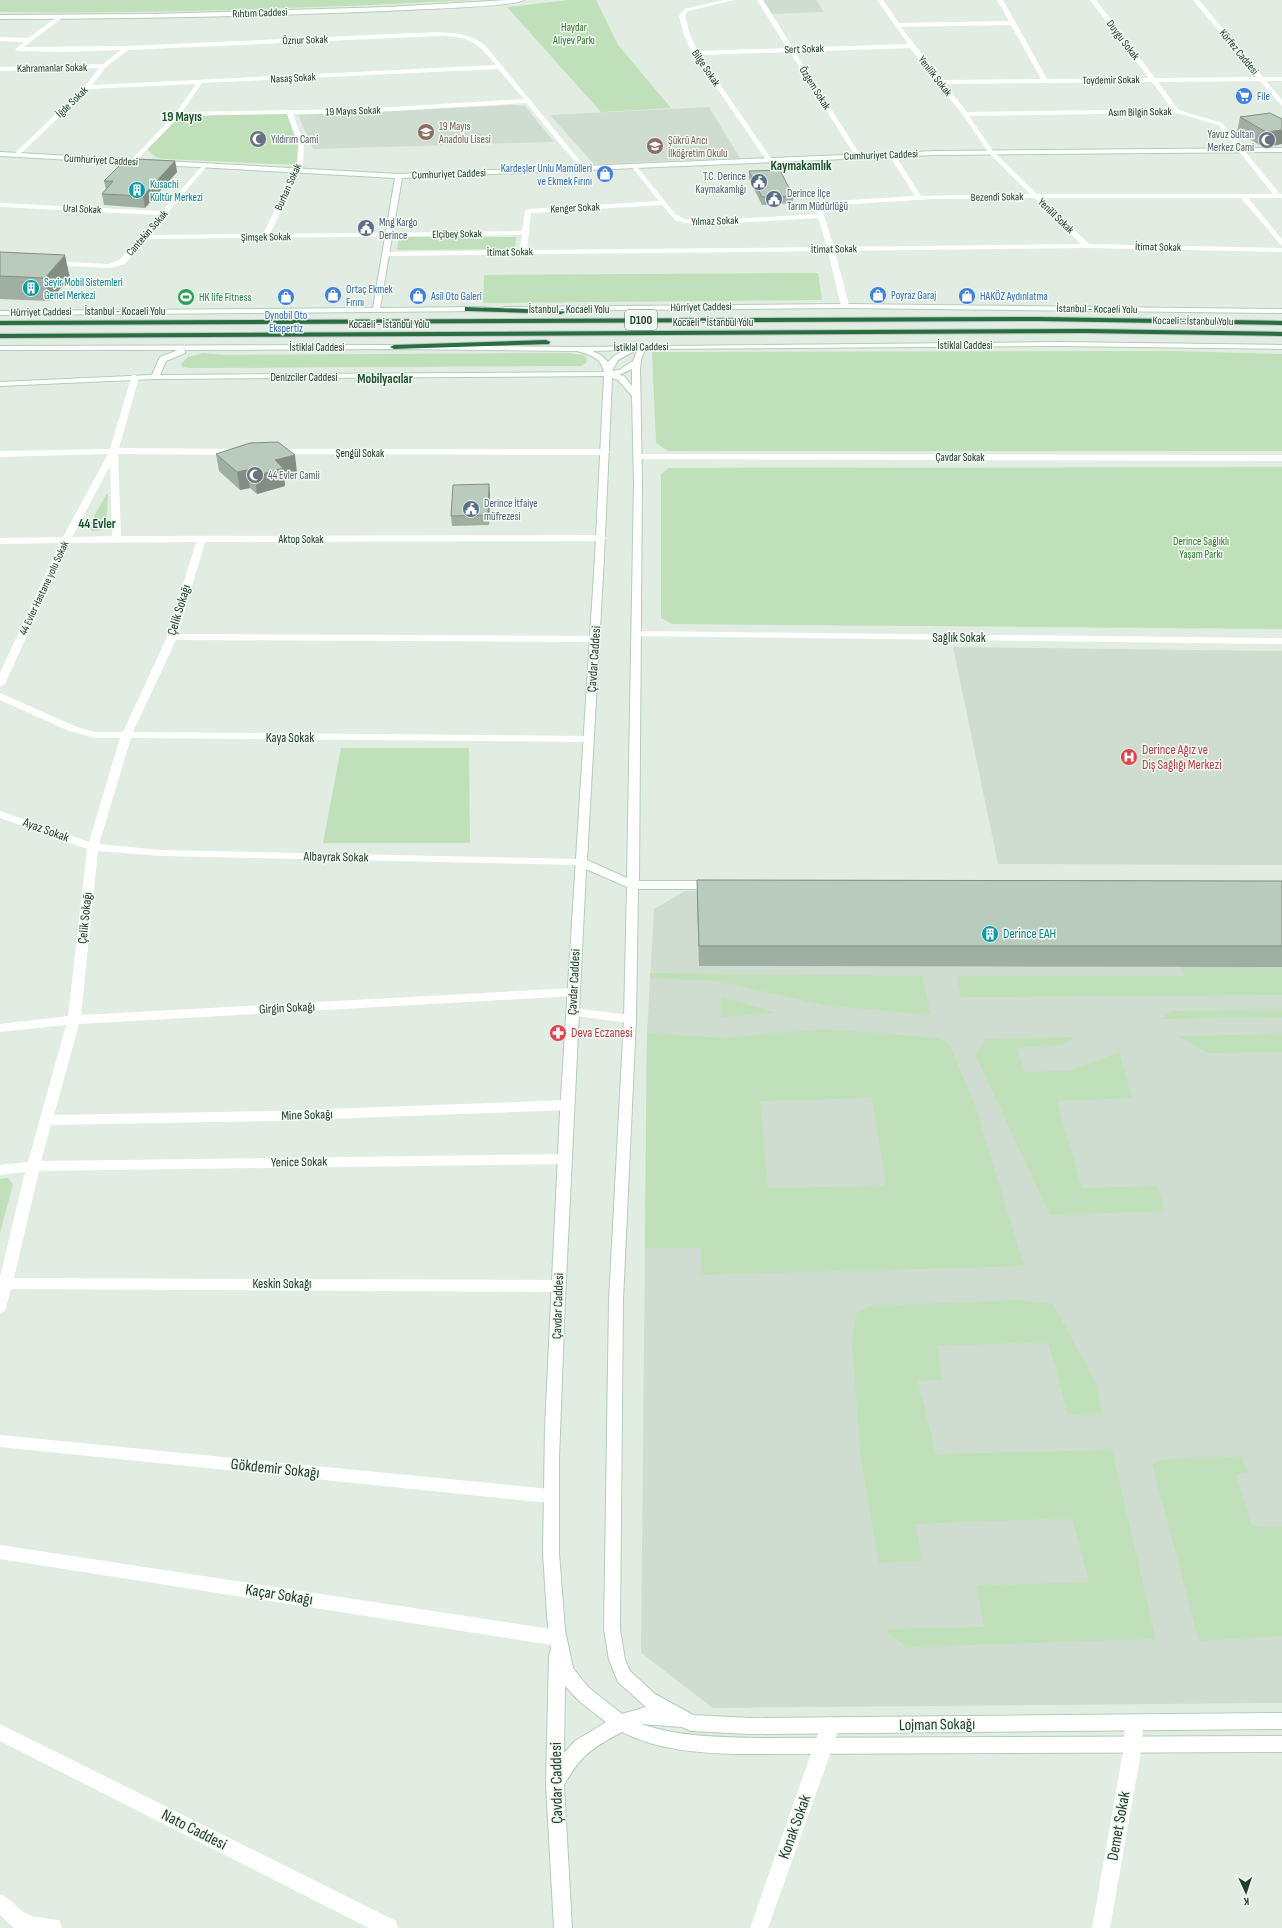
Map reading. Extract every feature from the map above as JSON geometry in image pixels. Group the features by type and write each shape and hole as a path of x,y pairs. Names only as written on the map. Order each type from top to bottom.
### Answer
{"highway":[{"path":"468,309 714,320"},
{"name":"İstanbul - Kocaeli Yolu","path":"0,323 1039,319 1282,323"},
{"name":"Kocaeli - İstanbul Yolu","path":"0,336 1086,331 1282,334"},
{"path":"394,347 780,333"}],"street":[{"name":"Rıhtım Caddesi","path":"0,15 300,10 499,0"},
{"name":"Rıhtım Caddesi","path":"0,15 60,17 332,11 457,5 521,0"},
{"name":"Bilge Sokak","path":"731,0 694,8 683,12 682,16 686,33 696,53 769,160"},
{"name":"Özgem Sokak","path":"760,0 858,156"},
{"name":"Yenilik Sokak","path":"880,0 912,46 965,114 991,152"},
{"path":"1000,0 1045,81"},
{"name":"Duygu Sokak","path":"1093,0 1176,111"},
{"name":"Körfez Caddesi","path":"1196,0 1282,104"},
{"path":"0,39 28,40 60,17"},
{"path":"898,25 1012,23"},
{"name":"Öznur Sokak","path":"28,40 18,48 63,50 127,48 452,34 470,38 482,45 583,168"},
{"name":"Sert Sokak","path":"696,53 912,46"},
{"name":"İğde Sokak","path":"16,155 87,88 104,66 127,48"},
{"name":"Kahramanlar Sokak","path":"0,69 104,66"},
{"name":"Nasaş Sokak","path":"87,88 499,67"},
{"name":"Toydemir Sokak","path":"940,82 1282,79"},
{"path":"132,162 178,114 199,83"},
{"name":"19 Mayıs Sokak","path":"178,114 290,113 435,107 529,101"},
{"name":"Asım Bilgin Sokak","path":"965,114 1176,111 1220,124 1280,196"},
{"name":"Burhan Sokak","path":"266,237 298,171 301,158 301,144 290,113"},
{"name":"Cumhuriyet Caddesi","path":"0,154 399,176 858,156 991,152 1241,149 1282,150"},
{"name":"Yenilil Sokak","path":"991,152 1086,246"},
{"path":"892,155 920,199"},
{"name":"Cantekin Sokak","path":"44,263 114,266 122,262 204,166"},
{"name":"Yılmaz Sokak","path":"634,166 676,218 691,222 822,216"},
{"path":"376,310 399,176"},
{"name":"Bezendi Sokak","path":"845,306 822,216 817,204 920,199 1035,196 1280,196"},
{"path":"1243,196 1282,243"},
{"name":"Kenger Sokak","path":"523,252 528,211 664,203"},
{"name":"Ural Sokak","path":"0,205 164,213"},
{"name":"Elçibey Sokak","path":"389,235 525,233"},
{"name":"Şimşek Sokak","path":"143,237 389,235"},
{"name":"İtimat Sokak","path":"386,254 1086,246 1282,250"},
{"name":"Hürriyet Caddesi","path":"0,313 845,306 1282,311"},
{"name":"İstiklal Caddesi","path":"0,348 394,347 578,349 643,347 1058,344 1282,348"},
{"path":"573,1012 630,1019 638,458 637,362 638,356 643,347"},
{"path":"608,371 612,360 621,353 643,347"},
{"path":"140,348 149,352 160,361"},
{"path":"155,377 160,361 167,356 193,348"},
{"path":"578,349 588,352 605,361 608,371 620,378 637,396"},
{"path":"608,371 621,372 637,362"},
{"name":"Denizciler Caddesi","path":"0,384 135,377 608,371"},
{"name":"Çavdar Caddesi","path":"608,371 602,538 588,739 558,1286 550,1496 550,1575 558,1638 566,1672 581,1693 620,1724 649,1735 690,1744 758,1746"},
{"name":"44 Evler Hastane yolu Sokak","path":"0,684 66,540 114,451 135,377"},
{"path":"0,454 114,451 249,452"},
{"name":"44 Evler Hastane yolu Sokak","path":"114,451 117,539"},
{"name":"Şengül Sokak","path":"265,452 606,452"},
{"name":"Çavdar Sokak","path":"638,458 1282,458"},
{"name":"Aktop Sokak","path":"0,541 117,539 602,538"},
{"name":"Çelik Sokağı","path":"0,1307 33,1166 74,1020 93,847 126,737 172,637 200,539"},
{"name":"Sağlık Sokak","path":"636,634 1282,641"},
{"path":"172,637 595,638"},
{"name":"Kaya Sokak","path":"0,696 73,729 95,735 126,737 588,739"},
{"name":"Ayaz Sokak","path":"0,814 93,847"},
{"name":"Albayrak Sokak","path":"93,847 161,853 581,862"},
{"path":"581,862 633,885 720,885"},
{"name":"Girgin Sokağı","path":"0,1028 74,1020 574,992"},
{"name":"Lojman Sokağı","path":"630,1019 616,1300 612,1629 617,1660 624,1676 649,1700 692,1723 750,1726 1282,1721"},
{"name":"Mine Sokağı","path":"45,1120 273,1116 568,1105"},
{"name":"Yenice Sokak","path":"0,1170 33,1166 565,1159"},
{"name":"Keskin Sokağı","path":"6,1283 558,1286"},
{"name":"Gökdemir Sokağı","path":"0,1441 550,1496"},
{"name":"Kaçar Sokağı","path":"0,1552 558,1638"},
{"name":"Çavdar Caddesi","path":"558,1638 555,1784 564,1928"},
{"path":"555,1784 566,1765 581,1748 620,1724 639,1716 653,1715 692,1723"},
{"name":"Demet Sokak","path":"1101,1928 1133,1746 1134,1723"},
{"name":"Konak Sokak","path":"758,1928 824,1746 830,1725"},
{"name":"Nato Caddesi","path":"0,1732 389,1928"},
{"name":"Lojman Sokağı","path":"758,1746 1133,1746 1282,1744"},
{"path":"0,1903 22,1923 53,1928"}],"shaded area":[{"path":"760,0 816,0 824,12 768,14"},
{"name":"19 Mayıs Anadolu Lisesi","path":"513,105 525,106 554,142 313,149 298,115"},
{"name":"Şükrü Arıcı İlköğretim Okulu","path":"709,107 740,158 594,164 550,115"},
{"name":"Derince Ağız ve Diş Sağlığı Merkezi","path":"953,647 1282,651 1282,865 998,864"},
{"path":"1282,886 1282,1703 713,1708 641,1653 647,1033 654,909 685,891"}],"green space":[{"path":"0,0 473,0 236,10 0,12"},
{"name":"Haydar Aliyev Parkı","path":"569,0 596,0 618,45 671,108 601,112 507,7"},
{"path":"290,113 301,145 299,165 164,159 156,157 145,148 178,114"},
{"path":"399,237 516,237 515,249 397,250"},
{"path":"818,273 822,300 483,303 484,275"},
{"path":"1172,351 1282,354 1282,451 668,451 656,443 652,352"},
{"path":"203,353 224,355 567,353 584,355 587,359 586,363 581,366 190,368 183,367 181,364 188,357"},
{"name":"Derince Sağlıklı Yaşam Parkı","path":"1282,467 1282,629 672,624 661,618 661,474 669,468"},
{"path":"106,495 108,495 106,526 103,530 92,531 88,527"},
{"path":"341,748 469,748 470,843 323,843"},
{"path":"1282,887 1282,995 961,997 957,976 1184,976 1171,939"},
{"path":"650,973 922,976 931,1015 823,1005 718,981 650,978"},
{"path":"721,997 777,1013 721,1017"},
{"path":"1282,1010 1282,1017 1160,1019 1171,1011"},
{"path":"825,1029 938,1038 950,1046 976,1108 1024,1266 701,1275 701,1248 645,1248 647,1033 724,1038","holes":["872,1098 886,1186 768,1188 760,1101"]},
{"path":"1282,1034 1282,1052 1208,1053 1177,1036"},
{"path":"1074,1037 1063,1045 1017,1048 1025,1072 1070,1071 1119,1052 1132,1098 1057,1101 1082,1188 1158,1186 1164,1211 1050,1215 976,1056 986,1039"},
{"path":"8,1178 13,1184 0,1233 0,1179"},
{"path":"1020,1300 1053,1304 1095,1381 1102,1414 1068,1415 1048,1342 937,1346 943,1380 918,1381 936,1454 1112,1450 1156,1639 907,1647 887,1633 889,1629 984,1627 976,1586 1089,1582 1072,1518 915,1524 923,1561 879,1563 861,1459 852,1342 856,1314 870,1306"},
{"path":"1242,1457 1248,1473 1237,1474 1237,1478 1251,1524 1258,1527 1282,1526 1282,1636 1199,1641 1152,1463 1164,1459"}],"building":[{"path":"1270,113 1282,119 1282,130 1266,132 1240,117"},
{"path":"135,159 175,161 143,196 102,194 113,181 104,181 121,164 129,164"},
{"path":"780,170 793,196 762,197 749,171"},
{"path":"0,252 65,255 45,278 0,276"},
{"path":"278,442 295,455 275,460 283,468 255,476 247,470 237,472 216,454 250,443"},
{"name":"Derince İtfaiye müfrezesi","path":"489,484 488,515 451,516 453,485"},
{"name":"Derince EAH","path":"697,880 1282,881 1282,946 699,946"}],"place":[{"name":"File","path":"1244,96"},
{"name":"19 Mayıs Anadolu Lisesi","path":"426,132"},
{"name":"Yıldırım Cami","path":"258,139"},
{"name":"Yavuz Sultan Merkez Cami","path":"1267,140"},
{"name":"Şükrü Arıcı İlköğretim Okulu","path":"655,146"},
{"name":"Kardeşler Unlu Mamülleri ve Ekmek Fırını","path":"605,174"},
{"name":"T.C. Derince Kaymakamlığı","path":"759,182"},
{"name":"Kusachi Kültür Merkezi","path":"137,190"},
{"name":"Derince İlçe Tarım Müdürlüğü","path":"774,199"},
{"name":"Mng Kargo Derince","path":"366,228"},
{"name":"Seyir Mobil Sistemleri Genel Merkezi","path":"31,288"},
{"name":"Ortaç Ekmek Fırını","path":"333,295"},
{"name":"Poyraz Garaj","path":"878,295"},
{"name":"Asil Oto Galeri","path":"418,296"},
{"name":"HAKÖZ Aydınlatma","path":"967,296"},
{"name":"HK life Fitness","path":"186,297"},
{"name":"Dynobil Oto Ekspertiz","path":"286,297"},
{"name":"44 Evler Camii","path":"255,475"},
{"name":"Derince İtfaiye müfrezesi","path":"471,509"},
{"name":"Derince Ağız ve Diş Sağlığı Merkezi","path":"1129,757"},
{"name":"Derince EAH","path":"990,934"},
{"name":"Deva Eczanesi","path":"558,1033"}],"district":[{"name":"19 Mayıs","path":"182,117"},
{"name":"Kaymakamlık","path":"801,166"},
{"name":"Mobilyacılar","path":"385,379"},
{"name":"44 Evler","path":"97,524"}]}
